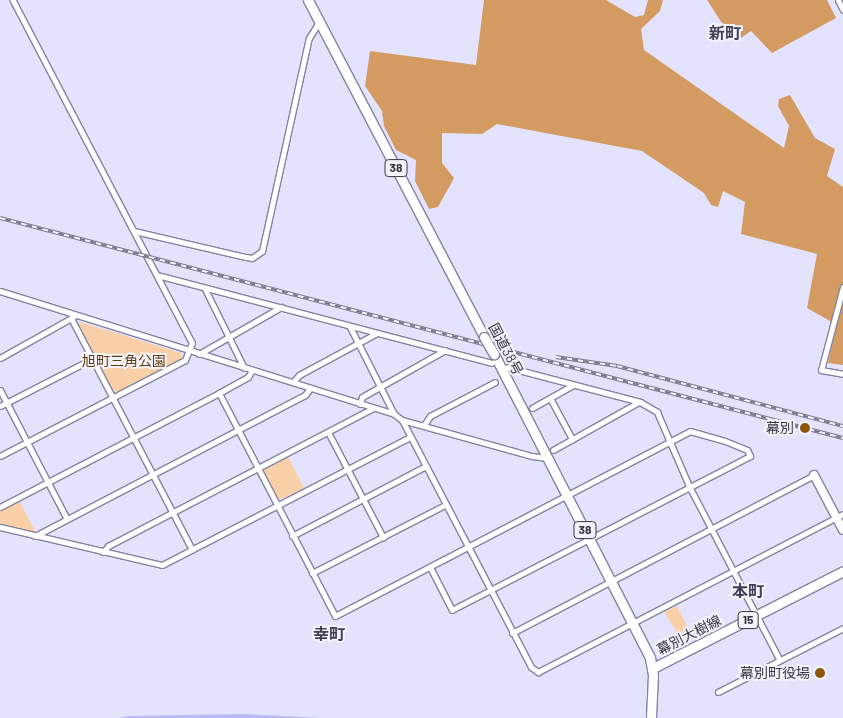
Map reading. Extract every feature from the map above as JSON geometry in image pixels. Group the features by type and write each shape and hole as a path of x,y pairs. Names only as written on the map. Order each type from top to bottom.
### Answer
{"main road":[{"name":"国道38号","path":"308,0 484,337 493,359 550,454 567,495 633,624 653,668 651,715"},
{"path":"814,475 840,516 843,530"},
{"name":"幕別大樹線","path":"653,668 843,571"}],"street":[{"path":"0,456 185,360 191,351 192,343 14,0"},
{"path":"838,0 843,10"},
{"path":"134,231 246,258 252,258 262,251 309,38 319,22"},
{"path":"157,275 377,334 493,359"},
{"path":"204,287 244,368"},
{"path":"843,287 821,370 843,374"},
{"path":"0,291 293,382 394,414 402,420 483,444 550,454 572,439 640,402"},
{"path":"200,354 280,307"},
{"path":"0,358 72,320 74,314"},
{"path":"72,320 192,550"},
{"path":"350,327 394,414"},
{"path":"293,382 299,375 377,334"},
{"path":"360,404 362,396 445,350"},
{"path":"0,406 92,359"},
{"path":"507,366 640,402 657,412 711,529 779,659"},
{"path":"0,506 219,393 252,370"},
{"path":"424,425 430,416 495,382"},
{"path":"532,408 573,385"},
{"path":"35,536 305,395 310,388"},
{"path":"0,390 67,519"},
{"path":"219,393 335,616 672,441 697,431 747,450 750,456 452,610 430,567"},
{"path":"550,398 572,439"},
{"path":"103,552 108,546 373,408"},
{"path":"402,420 512,632 531,667 538,672 840,516"},
{"path":"328,432 383,537"},
{"path":"0,527 162,565 410,437"},
{"path":"292,536 426,466"},
{"path":"512,632 814,475"},
{"path":"312,573 445,505"},
{"path":"718,692 779,659 843,628"}],"green space":[{"name":"旭町三角公園","path":"80,322 181,353 181,359 117,392 111,390 78,327"},
{"path":"287,455 304,488 277,501 261,469"},
{"path":"18,499 35,531 32,533 0,525 0,508"},
{"path":"677,606 693,638 684,643 664,612"}],"shaded area":[{"path":"484,0 606,0 635,17 644,15 648,0 663,0 660,11 641,29 644,50 784,148 789,126 778,106 779,99 790,95 815,138 835,149 827,176 843,187 843,365 828,363 837,325 807,308 817,254 741,234 745,202 723,191 718,207 711,205 704,193 642,151 497,124 482,134 442,133 442,163 454,178 438,207 429,209 415,181 416,160 396,150 384,126 382,111 365,86 370,51 476,65"},
{"path":"707,0 827,0 836,18 772,53 751,31 741,38 729,34"}],"water":[{"path":"243,714 321,718 119,718 129,716"}],"railway":[{"path":"0,218 843,438"},
{"path":"556,357 617,366 843,426"}],"place":[{"name":"幕別","path":"805,428"},
{"name":"幕別町役場","path":"820,673"}],"district":[{"name":"新町","path":"725,33"},
{"name":"本町","path":"748,591"},
{"name":"幸町","path":"329,634"}]}
